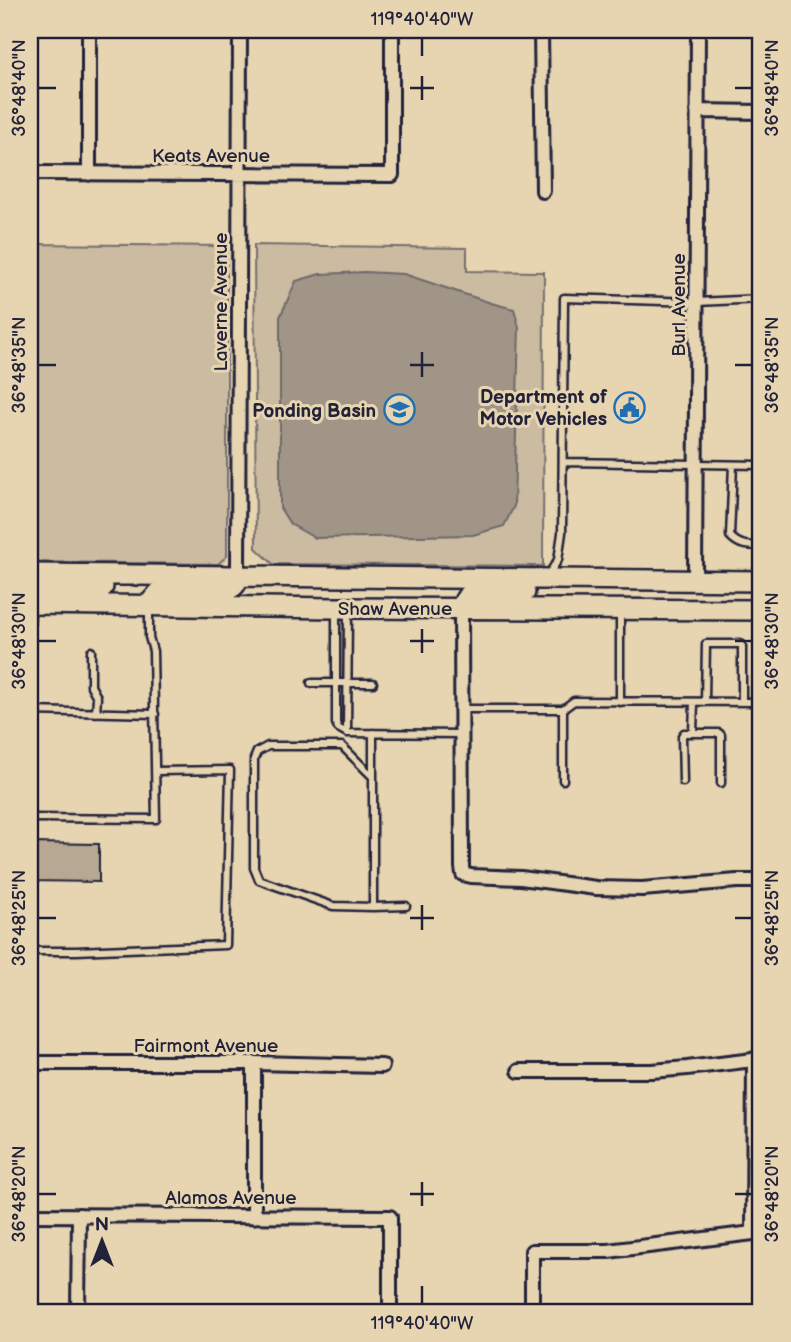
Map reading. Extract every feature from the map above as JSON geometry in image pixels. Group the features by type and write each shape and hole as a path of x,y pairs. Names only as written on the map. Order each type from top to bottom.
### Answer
{"main road":[{"name":"Shaw Avenue","path":"30,574 761,581"},
{"path":"30,599 32,588 103,587 169,575"},
{"path":"149,604 162,589 227,590 233,588 238,575"},
{"path":"461,608 463,602 472,594 532,592 545,579"},
{"path":"620,608 637,594 678,594 686,592 695,581"},
{"name":"Shaw Avenue","path":"30,599 342,608 761,610"}],"street":[{"path":"89,30 89,174"},
{"name":"Laverne Avenue","path":"238,575 240,30"},
{"name":"Keats Avenue","path":"30,173 393,175 392,30"},
{"path":"541,30 543,191"},
{"name":"Burl Avenue","path":"695,581 698,30"},
{"path":"697,111 761,112"},
{"path":"461,608 463,874 596,888 642,889 761,881"},
{"path":"519,1071 652,1071 757,1059 757,1232 608,1251 532,1251 532,1312"},
{"name":"Fairmont Avenue","path":"30,1063 382,1066"},
{"path":"254,1063 254,1217"},
{"name":"Alamos Avenue","path":"30,1215 390,1217 390,1312"},
{"path":"78,1312 79,1215"}],"lane":[{"path":"545,579 558,560 562,533 564,298 697,302 761,299"},
{"path":"564,462 761,465"},
{"path":"733,465 730,536 745,546 761,546"},
{"path":"30,599 30,642"},
{"path":"30,818 156,819 153,651 149,637 149,604"},
{"path":"342,608 336,683 338,728 347,733 462,734"},
{"path":"342,608 348,683 347,733"},
{"path":"620,608 620,702"},
{"path":"705,702 706,644 742,646 742,702"},
{"path":"91,651 91,686 97,697 96,713"},
{"path":"311,683 373,683"},
{"path":"461,709 563,709 574,701 761,702"},
{"path":"693,733 694,702"},
{"path":"563,709 563,780"},
{"path":"30,711 155,714"},
{"path":"373,733 373,906"},
{"path":"682,782 684,733 719,733 721,783"},
{"path":"373,777 342,746 268,746 257,752 254,759 254,868 259,880 333,906 406,906"},
{"path":"30,951 226,945 230,770 155,771"}],"shaded area":[{"path":"30,244 227,246 227,556 218,564 30,562"},
{"name":"Ponding Basin","path":"254,245 467,248 467,271 544,272 543,566 273,564 256,548"},
{"name":"Ponding Basin","path":"320,274 404,274 514,309 519,327 514,506 504,526 473,535 315,538 290,524 280,508 280,317 296,281"}],"building":[{"path":"30,843 99,844 99,882 30,881"}],"place":[{"name":"Department of Motor Vehicles","path":"630,407"},
{"name":"Ponding Basin","path":"399,410"}]}
